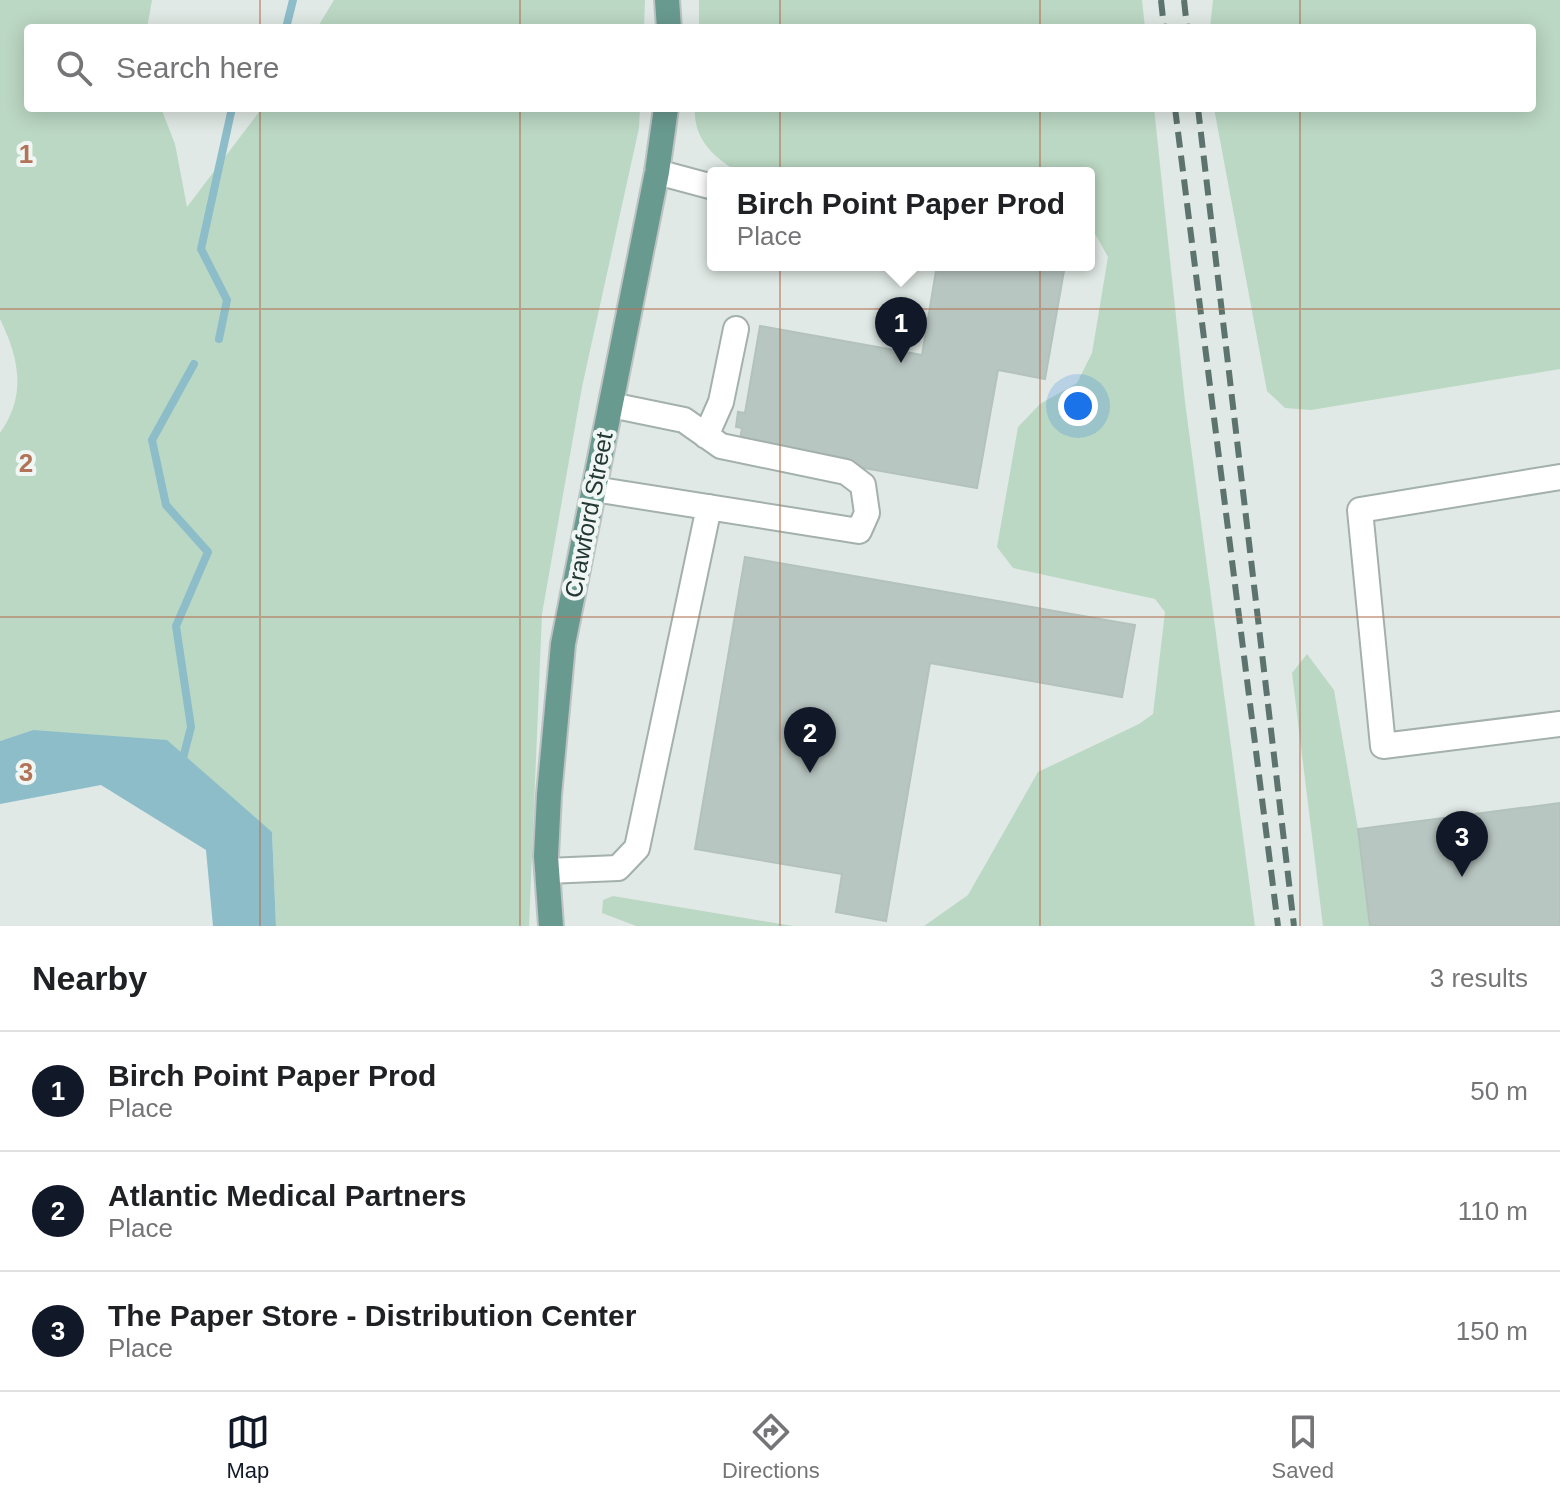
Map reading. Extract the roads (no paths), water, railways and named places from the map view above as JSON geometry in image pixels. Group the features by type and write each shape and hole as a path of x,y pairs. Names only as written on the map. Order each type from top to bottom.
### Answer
{"main road":[{"path":"667,0 669,24"},
{"name":"Crawford Street","path":"551,926 547,871 552,746 563,644 657,172 665,112"}],"lane":[{"path":"657,172 707,185"},
{"path":"706,436 721,402 736,329"},
{"path":"594,489 859,531 867,513 863,485 846,472 721,446 684,420 611,405"},
{"path":"1560,477 1360,510 1383,746 1560,724"},
{"path":"547,871 618,868 637,848 709,507"}],"water":[{"path":"33,730 167,740 272,832 276,926 213,926 206,850 101,785 0,804 0,741"}],"waterway":[{"path":"287,24 293,0"},
{"path":"219,339 227,300 201,249 231,112"},
{"path":"182,762 191,727 176,626 208,552 166,505 152,440 194,364"}],"railway":[{"path":"1161,0 1164,24"},
{"path":"1184,0 1187,24"},
{"path":"1176,112 1278,926"},
{"path":"1198,112 1294,926"}],"place":[{"name":"Birch Point Paper Prod","path":"901,363"},
{"name":"Atlantic Medical Partners","path":"810,773"},
{"name":"The Paper Store - Distribution Center","path":"1462,877"}]}
